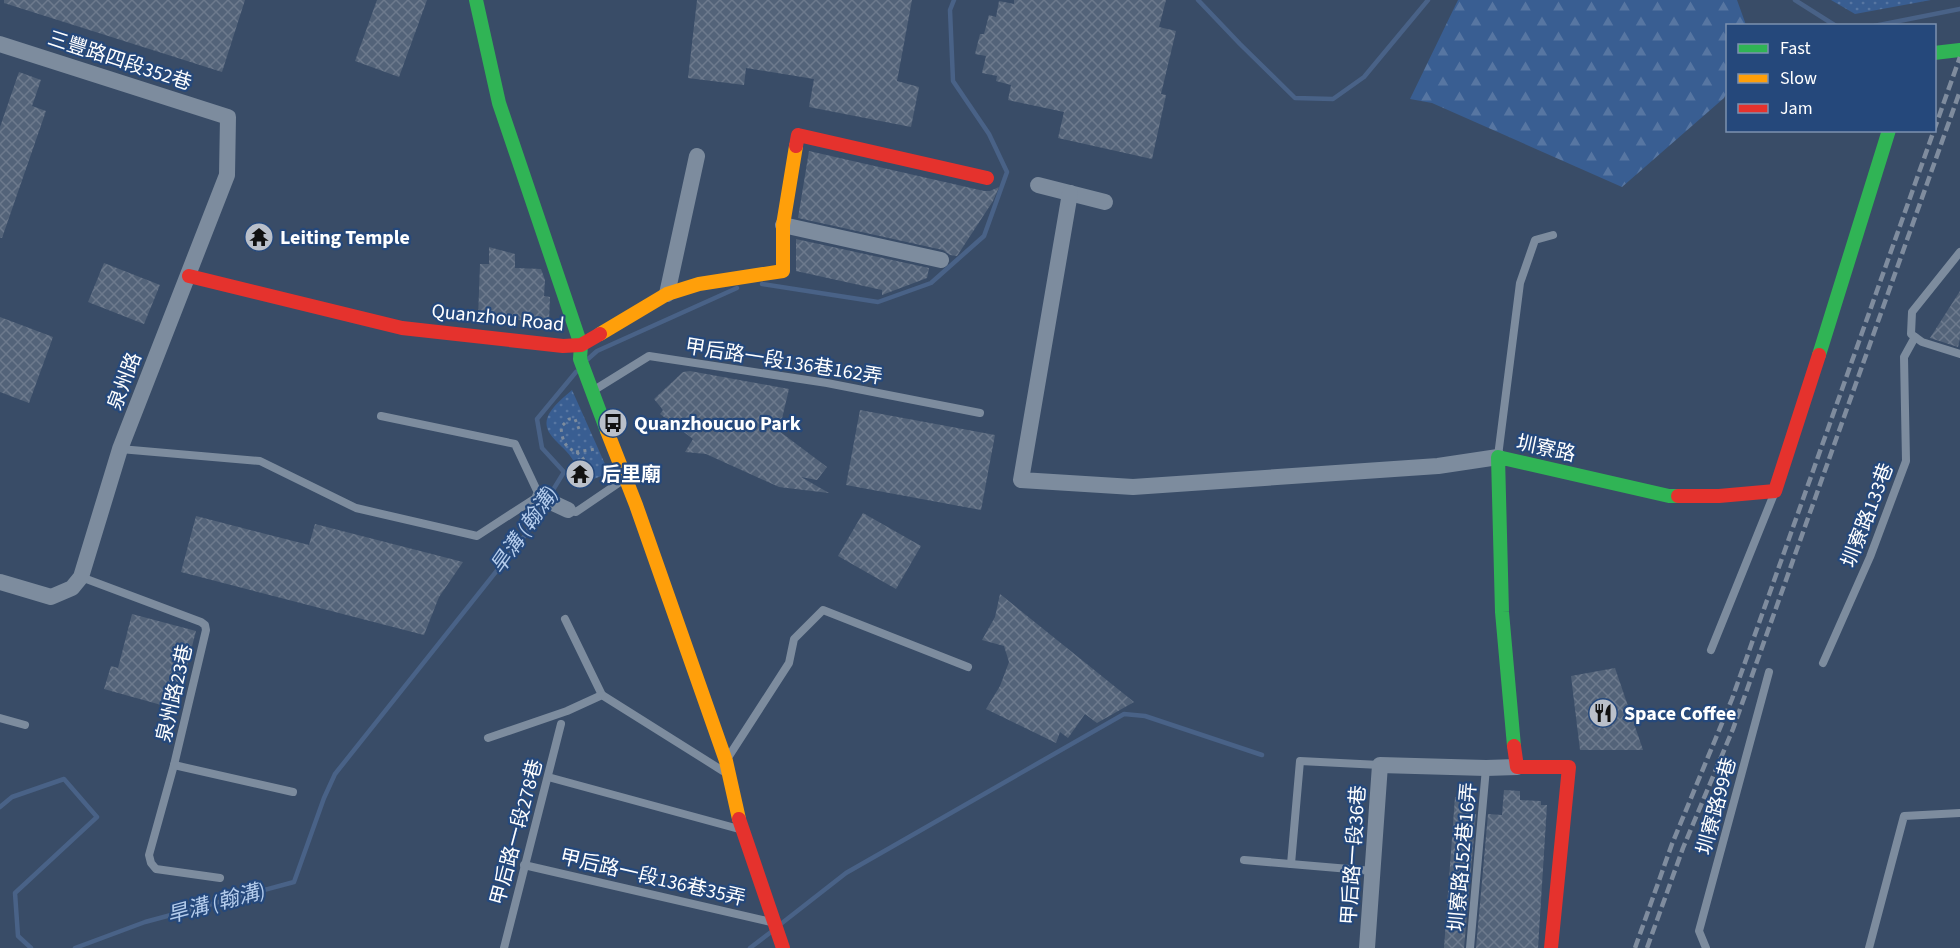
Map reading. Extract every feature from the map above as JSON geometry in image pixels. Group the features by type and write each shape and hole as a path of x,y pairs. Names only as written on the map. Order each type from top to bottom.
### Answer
{"street":[{"path":"476,0 499,103 580,352 585,374 626,479 727,768 742,830 778,932"},
{"name":"三豐路四段352巷","path":"0,44 228,117"},
{"path":"1936,53 1960,50"},
{"name":"泉州路","path":"81,577 120,449 227,174 228,117"},
{"path":"1775,491 1862,224 1888,132"},
{"name":"Quanzhou Road","path":"189,276 402,328 562,346 580,352 666,294 699,284 783,271 783,225 798,135 987,178"},
{"path":"666,294 696,156"},
{"path":"1038,185 1105,202"},
{"path":"1070,193 1021,480 1133,487 1437,466 1497,457"},
{"path":"783,225 940,260"},
{"name":"圳寮路","path":"1517,767 1508,705 1498,546 1497,457 1669,496 1719,496 1775,491"},
{"path":"540,497 567,510"},
{"path":"0,582 51,597 72,588 81,577"},
{"path":"1380,765 1486,768 1569,767 1551,948"},
{"name":"甲后路一段36巷","path":"1367,948 1380,765"}],"lane":[{"path":"1497,457 1520,283 1535,240 1553,235"},
{"path":"1960,252 1912,312 1911,334 1922,342 1960,354"},
{"name":"圳寮路133巷","path":"1823,663 1870,557 1906,461 1904,357 1915,337"},
{"name":"甲后路一段136巷162弄","path":"591,392 649,356 827,383 980,413"},
{"path":"120,449 260,461 356,508 477,536 540,497 514,444 381,416"},
{"path":"567,510 576,512 626,479"},
{"path":"1711,650 1775,491"},
{"name":"泉州路23巷","path":"81,577 205,625 206,630 174,765 149,855 156,869 220,878"},
{"path":"565,619 602,695 727,768 789,663 794,639 824,610 968,667"},
{"name":"圳寮路99巷","path":"1706,948 1699,932 1768,672"},
{"path":"488,738 567,711 602,695"},
{"path":"0,718 25,725"},
{"name":"甲后路一段278巷","path":"504,948 561,724"},
{"path":"1291,864 1300,761 1380,765"},
{"path":"174,765 293,792"},
{"name":"圳寮路152巷16弄","path":"1470,948 1486,768"},
{"path":"548,777 742,830"},
{"path":"1869,948 1904,816 1960,813"},
{"path":"1244,860 1373,871"},
{"name":"甲后路一段136巷35弄","path":"524,864 778,932"}],"path":[{"path":"579,429 575,419 569,419 561,427 567,447 582,457 585,462 586,476 589,480"}],"green space":[{"path":"1458,0 1737,0 1746,24 1726,24 1726,94 1724,98 1622,187 1432,103 1410,99"},
{"path":"1831,0 1931,0 1855,14"},
{"path":"572,390 609,473 586,482 577,475 576,465 571,457 548,430 549,414"}],"building":[{"path":"4,0 245,0 222,72 4,3"},
{"path":"377,0 427,0 399,77 355,61"},
{"path":"697,0 912,0 897,81 919,87 911,127 809,107 814,79 746,68 744,85 688,78"},
{"path":"1014,0 1166,0 1159,27 1176,31 1161,94 1166,95 1152,159 1058,138 1064,112 1008,100 1011,85 996,81 997,76 982,73 986,56 975,54 980,34 984,34 989,15 996,17 999,1 1014,4"},
{"path":"19,72 41,80 32,106 46,111 2,238 0,238 0,127"},
{"path":"809,151 984,191 999,187 993,201 957,256 950,255 943,250 798,218"},
{"path":"796,239 929,268 927,278 882,295 882,290 796,271"},
{"path":"489,247 515,254 515,268 541,269 545,280 544,296 550,297 549,321 478,319 480,264 489,264"},
{"path":"104,263 160,285 144,324 88,302"},
{"path":"1960,291 1960,338 1958,347 1930,338"},
{"path":"0,317 53,337 29,403 0,392"},
{"path":"690,371 789,389 779,431 827,467 817,480 801,477 829,493 779,487 706,454 685,452 693,439 660,414 663,410 654,399 683,372"},
{"path":"860,410 995,435 981,510 846,485"},
{"path":"863,513 921,546 896,589 838,556"},
{"path":"196,516 309,545 315,524 463,562 439,597 424,635 181,572"},
{"path":"1000,594 1134,702 1097,723 1085,714 1068,738 1060,732 1056,743 986,709 1000,686 1009,662 1004,646 982,640 995,617"},
{"path":"132,614 196,631 182,685 179,684 172,708 104,689 111,666 118,668"},
{"name":"Space Coffee","path":"1615,668 1643,750 1580,750 1571,676"},
{"path":"1504,790 1520,791 1520,800 1541,801 1541,805 1547,805 1538,948 1476,948 1488,814 1502,815"},
{"path":"1455,797 1469,798 1472,803 1471,814 1476,814 1464,948 1444,948"}],"waterway":[{"name":"旱溝 (翰溝)","path":"762,284 878,302 931,283 984,236 1007,172 989,134 953,81 950,10 954,0"},
{"name":"旱溝 (翰溝)","path":"1198,0 1295,98 1333,99 1364,77 1428,0"},
{"name":"旱溝 (翰溝)","path":"1795,0 1833,24"},
{"name":"旱溝 (翰溝)","path":"1884,24 1960,9"},
{"name":"旱溝 (翰溝)","path":"588,359 597,351 737,288"},
{"name":"旱溝 (翰溝)","path":"75,948 145,922 294,882 335,774 526,534 564,472 542,448 537,419 576,372"},
{"path":"782,923 846,873 1124,714 1145,716 1262,755"},
{"name":"旱溝 (翰溝)","path":"0,807 12,797 64,779 97,817 15,893 18,936 31,948"},
{"path":"750,948 771,932"}],"railway":[{"path":"1936,125 1960,57"},
{"path":"1647,948 1683,848 1733,729 1960,91"},
{"path":"1635,948 1672,844 1732,699 1933,132"}],"traffic: fast":[{"path":"476,0 499,103 581,345 580,359 607,431"},
{"path":"1936,53 1960,50"},
{"path":"1819,355 1888,132"},
{"path":"1514,746 1502,612 1498,457 1669,496 1678,496"}],"traffic: slow":[{"path":"600,334 667,294 699,284 783,271 783,225 796,146"},
{"path":"607,431 636,505 726,761 739,819"}],"traffic: jam":[{"path":"796,146 798,135 987,178"},
{"path":"189,276 402,328 563,346 581,345 600,334"},
{"path":"1678,496 1719,496 1775,491 1819,355"},
{"path":"1514,746 1517,767 1569,767 1551,948"},
{"path":"739,819 783,948"}],"place":[{"name":"Leiting Temple","path":"259,237"},
{"name":"Quanzhoucuo Park","path":"613,423"},
{"name":"后里廟","path":"580,474"},
{"name":"Space Coffee","path":"1603,713"}]}
